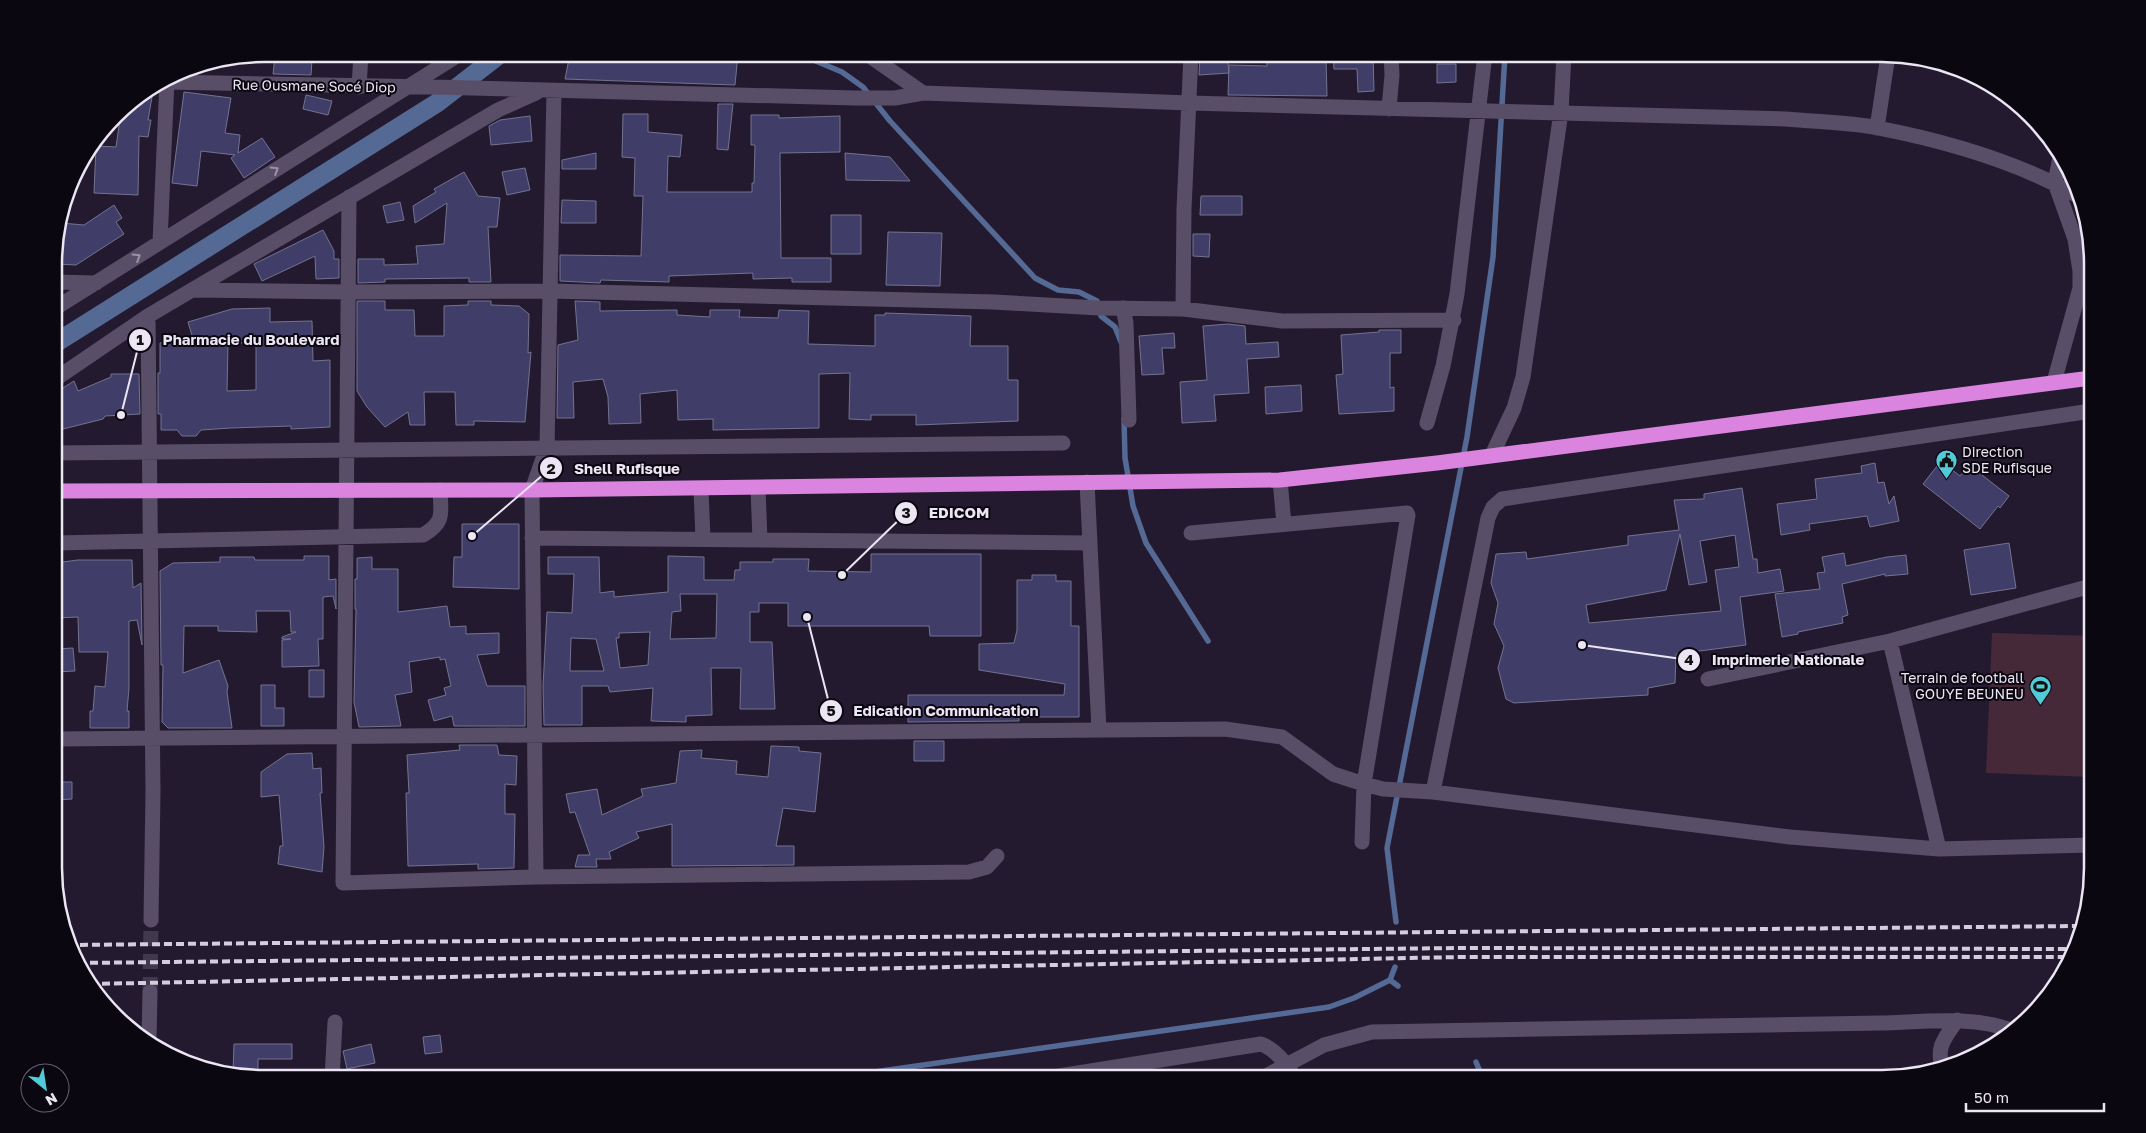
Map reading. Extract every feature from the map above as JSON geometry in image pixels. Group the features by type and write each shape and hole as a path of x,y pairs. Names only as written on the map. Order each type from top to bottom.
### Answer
{"highway":[{"path":"62,491 758,488 1280,480 1485,457 2084,379"}],"street":[{"path":"359,87 361,62"},
{"path":"62,304 447,62"},
{"path":"878,62 923,93"},
{"path":"1183,309 1191,62"},
{"path":"1388,109 1392,75 1391,62"},
{"path":"1426,422 1454,320 1486,112 1484,62"},
{"path":"1485,457 1514,408 1523,377 1560,112 1563,62"},
{"path":"1877,128 1887,62"},
{"name":"Rue Ousmane Socé Diop","path":"179,81 855,98 895,98 923,93 1189,104 1786,119 1877,128 1972,151 2055,183 2070,192"},
{"path":"160,242 166,88"},
{"path":"62,375 148,316 349,197 498,110 547,91 550,291 547,447 532,490 536,877"},
{"path":"2059,168 2055,183 2075,239 2084,287"},
{"path":"349,197 343,883 536,877 969,872 987,866 997,856"},
{"path":"62,282 96,283"},
{"path":"192,290 348,292 550,291 994,302 1183,309 1282,321 1454,320"},
{"path":"2054,382 2084,294"},
{"path":"1123,308 1127,332 1129,420"},
{"path":"148,316 152,738 151,920"},
{"path":"1433,792 1488,518 1493,507 1502,499 2084,413"},
{"path":"62,453 1063,443"},
{"path":"1280,480 1284,524"},
{"path":"1087,482 1099,730"},
{"path":"701,488 703,540"},
{"path":"758,488 760,540"},
{"path":"62,543 423,535 435,528 441,519 440,490"},
{"path":"1191,533 1407,512 1409,516 1364,784 1362,842"},
{"path":"532,538 1090,543"},
{"path":"1708,679 1890,641 2084,588"},
{"path":"1890,641 1939,849"},
{"path":"62,739 1225,729 1282,737 1332,774 1383,789 1433,792 1790,837 1939,849 2084,845"},
{"path":"149,1035 150,992"},
{"path":"1941,1062 1940,1044 1957,1020"},
{"path":"1276,1070 1324,1046 1372,1032 1881,1024 1957,1020 2006,1028"},
{"path":"332,1070 335,1022"},
{"path":"1097,1070 1261,1044 1270,1047 1290,1070"}],"shaded area":[{"name":"Terrain de football GOUYE BEUNEU","path":"1992,633 2084,636 2084,777 1986,773"}],"building":[{"path":"274,62 312,62 311,75 273,74"},
{"path":"568,62 737,62 735,85 565,79"},
{"path":"1200,62 1228,62 1229,73 1199,75"},
{"path":"1267,62 1326,62 1327,96 1228,95 1229,65 1267,66"},
{"path":"1334,62 1373,62 1374,91 1358,92 1357,69 1334,69"},
{"path":"1437,64 1456,64 1456,82 1437,83"},
{"path":"184,92 231,98 225,133 240,135 238,153 262,138 275,157 244,178 231,158 235,155 201,151 197,186 172,183"},
{"path":"306,95 332,101 328,115 303,109"},
{"path":"152,97 148,120 151,120 148,137 139,136 138,195 94,193 96,153 100,146 116,147 119,125 141,104"},
{"path":"718,104 733,104 728,150 717,149"},
{"path":"623,114 648,114 648,132 682,135 680,157 668,156 667,192 752,192 755,145 751,145 751,115 779,115 779,118 840,116 840,152 780,153 781,258 831,258 831,282 792,282 792,278 753,279 753,273 669,276 669,282 601,280 600,283 560,281 560,255 641,256 643,196 634,196 635,158 622,157"},
{"path":"530,116 532,141 491,145 489,126 500,120"},
{"path":"596,153 596,169 562,169 562,160"},
{"path":"845,153 890,157 910,181 846,180"},
{"path":"525,168 530,190 507,195 502,172"},
{"path":"464,172 478,196 500,198 497,227 488,227 491,282 469,282 469,278 385,279 385,282 358,283 358,259 384,259 384,265 418,264 416,246 444,244 447,203 415,223 413,206 436,192 434,189"},
{"path":"1201,196 1242,196 1242,215 1200,215"},
{"path":"562,200 596,201 596,223 561,223"},
{"path":"400,202 404,220 387,223 383,206"},
{"path":"114,205 122,218 116,222 124,234 76,265 62,264 66,223 84,225"},
{"path":"831,215 861,215 861,254 831,254"},
{"path":"323,230 334,251 334,259 339,259 339,278 316,279 315,256 262,281 254,264"},
{"path":"888,232 942,233 940,286 886,285"},
{"path":"1193,234 1210,234 1209,257 1193,256"},
{"path":"357,301 385,301 385,310 414,310 415,336 444,336 444,306 468,305 468,301 491,301 491,305 519,306 529,314 528,353 531,352 525,422 474,421 474,425 456,425 455,392 424,392 425,425 410,425 408,412 385,427 367,407 357,391"},
{"path":"575,301 600,302 600,311 677,310 677,315 710,317 710,310 740,310 739,317 778,318 779,310 809,311 808,344 875,346 875,315 885,315 885,313 971,316 970,346 1008,346 1008,380 1018,380 1018,421 916,425 916,415 871,415 871,420 849,419 850,373 819,374 819,428 713,430 713,419 678,420 677,390 640,394 641,423 609,424 608,397 603,379 573,382 574,418 557,418 558,345 578,340"},
{"path":"270,308 270,322 312,321 313,361 330,360 330,427 291,429 291,426 201,430 196,436 182,436 177,430 161,430 161,414 158,414 160,343 167,340 193,339 188,322 232,309","holes":["228,343 256,343 256,390 227,391"]},
{"path":"1228,324 1245,326 1246,344 1278,342 1279,357 1247,359 1249,393 1214,395 1216,421 1182,423 1180,382 1207,380 1203,326"},
{"path":"1379,330 1401,330 1401,353 1390,353 1390,388 1394,387 1394,411 1339,414 1336,375 1343,374 1341,335 1379,332"},
{"path":"1174,333 1175,348 1162,348 1164,374 1142,375 1139,336"},
{"path":"111,374 139,374 140,414 105,416 103,419 62,429 62,389 74,381 78,391 111,377"},
{"path":"1301,385 1302,411 1266,414 1265,387"},
{"path":"1941,461 1960,476 1969,465 2009,496 2000,508 1998,506 1980,529 1923,484"},
{"path":"1875,463 1878,483 1884,482 1889,504 1894,496 1899,521 1870,527 1867,516 1809,524 1810,530 1781,535 1777,504 1817,499 1815,479 1862,473 1861,466"},
{"path":"1742,488 1753,559 1757,559 1758,573 1780,569 1784,591 1740,597 1746,645 1676,654 1675,683 1648,688 1648,695 1514,703 1506,699 1498,668 1504,646 1494,624 1498,603 1491,583 1496,554 1526,552 1527,559 1628,545 1628,536 1679,530 1674,500 1704,499 1704,494","holes":["1680,534 1689,585 1707,582 1700,541 1735,535 1739,567 1715,570 1721,611 1589,623 1586,605 1666,590"]},
{"path":"462,524 519,524 519,589 453,587 454,557 462,557"},
{"path":"2009,543 2016,588 1971,595 1964,550"},
{"path":"1844,553 1846,566 1906,555 1908,574 1885,576 1885,574 1842,584 1848,615 1842,617 1843,623 1782,637 1775,594 1820,589 1817,573 1825,572 1822,557"},
{"path":"871,554 981,554 981,636 930,636 929,626 788,626 788,603 759,603 759,612 750,612 750,642 772,642 775,709 740,709 741,668 711,668 712,715 686,716 686,722 651,721 653,688 610,692 608,686 582,686 582,725 544,725 543,686 547,612 572,613 574,574 548,574 548,557 599,557 600,593 614,591 614,597 668,592 668,556 704,557 704,580 734,580 735,570 740,570 740,562 773,562 773,559 809,559 808,571 871,572","holes":["680,594 717,594 716,638 670,639 672,612 681,611","650,632 648,665 620,668 616,638 619,638 619,633","571,638 596,639 604,671 570,671"]},
{"path":"304,556 329,556 329,580 336,579 336,609 333,596 323,597 323,639 318,639 319,666 282,667 282,640 291,639 282,639 282,637 296,632 291,632 290,611 256,611 257,632 218,631 218,626 184,626 183,673 219,660 228,686 227,692 232,728 168,728 162,722 163,665 161,665 160,571 173,563 220,562 220,557 254,557 255,560 304,560"},
{"path":"372,557 372,569 398,569 398,612 447,606 450,627 466,626 466,634 499,633 499,653 477,655 487,686 525,686 525,726 454,726 452,716 434,721 428,700 446,695 444,688 451,686 445,659 440,660 440,657 409,662 412,692 395,695 401,726 359,727 354,702 355,579 357,579 357,558"},
{"path":"78,560 132,560 133,588 141,583 142,645 137,620 129,621 127,711 129,711 129,728 90,728 90,711 93,711 95,686 105,687 108,652 79,652 78,617 62,618 62,562"},
{"path":"1032,575 1056,575 1056,581 1071,581 1071,626 1079,626 1079,717 1019,717 1019,721 908,722 908,695 1064,695 1065,684 979,670 979,644 1014,643 1017,630 1017,580 1032,580"},
{"path":"73,648 75,671 62,672 62,649"},
{"path":"309,670 324,670 324,697 309,697"},
{"path":"261,685 275,685 275,708 284,708 284,726 261,726"},
{"path":"914,741 944,741 944,761 914,761"},
{"path":"459,745 497,745 499,755 517,756 516,785 505,784 505,814 515,814 514,868 478,869 478,864 408,866 406,793 409,793 407,755 460,750"},
{"path":"771,746 799,747 799,751 821,753 815,812 783,808 776,846 794,846 794,865 672,866 672,824 636,832 639,838 609,852 611,859 596,859 597,867 575,867 578,855 590,855 575,812 570,813 566,794 597,789 602,815 643,796 641,789 676,783 680,751 702,750 701,758 737,761 736,774 768,777"},
{"path":"312,753 313,769 321,768 322,793 320,793 324,847 322,872 278,864 280,846 283,846 279,795 261,797 261,772 287,754"},
{"path":"62,782 72,782 72,799 62,800"},
{"path":"440,1035 442,1052 425,1054 423,1037"},
{"path":"234,1044 292,1044 292,1059 258,1059 258,1070 233,1068"},
{"path":"371,1044 375,1063 347,1069 343,1051"}],"waterway":[{"path":"62,339 437,103 490,62"},
{"path":"818,62 842,72 863,87 890,121 1035,278 1058,290 1079,292 1097,301 1101,316 1115,327 1121,342"},
{"path":"1396,922 1387,848 1467,437 1493,257 1505,62"},
{"path":"1124,419 1125,458 1133,506 1146,543 1208,641"},
{"path":"888,1070 1329,1007 1354,998 1390,980 1395,967"},
{"path":"1390,980 1398,986"},
{"path":"1476,1062 1479,1070"}],"tunnel":[{"path":"150,992 151,920"}],"railway":[{"path":"78,945 2075,926"},
{"path":"86,963 1460,948 2067,949"},
{"path":"98,984 1462,957 2063,957"}],"place":[{"name":"Pharmacie du Boulevard","path":"121,415"},
{"name":"Direction SDE Rufisque","path":"1946,479"},
{"name":"Shell Rufisque","path":"472,536"},
{"name":"EDICOM","path":"842,575"},
{"name":"Edication Communication","path":"807,617"},
{"name":"Imprimerie Nationale","path":"1582,645"},
{"name":"Terrain de football GOUYE BEUNEU","path":"2040,705"}]}
